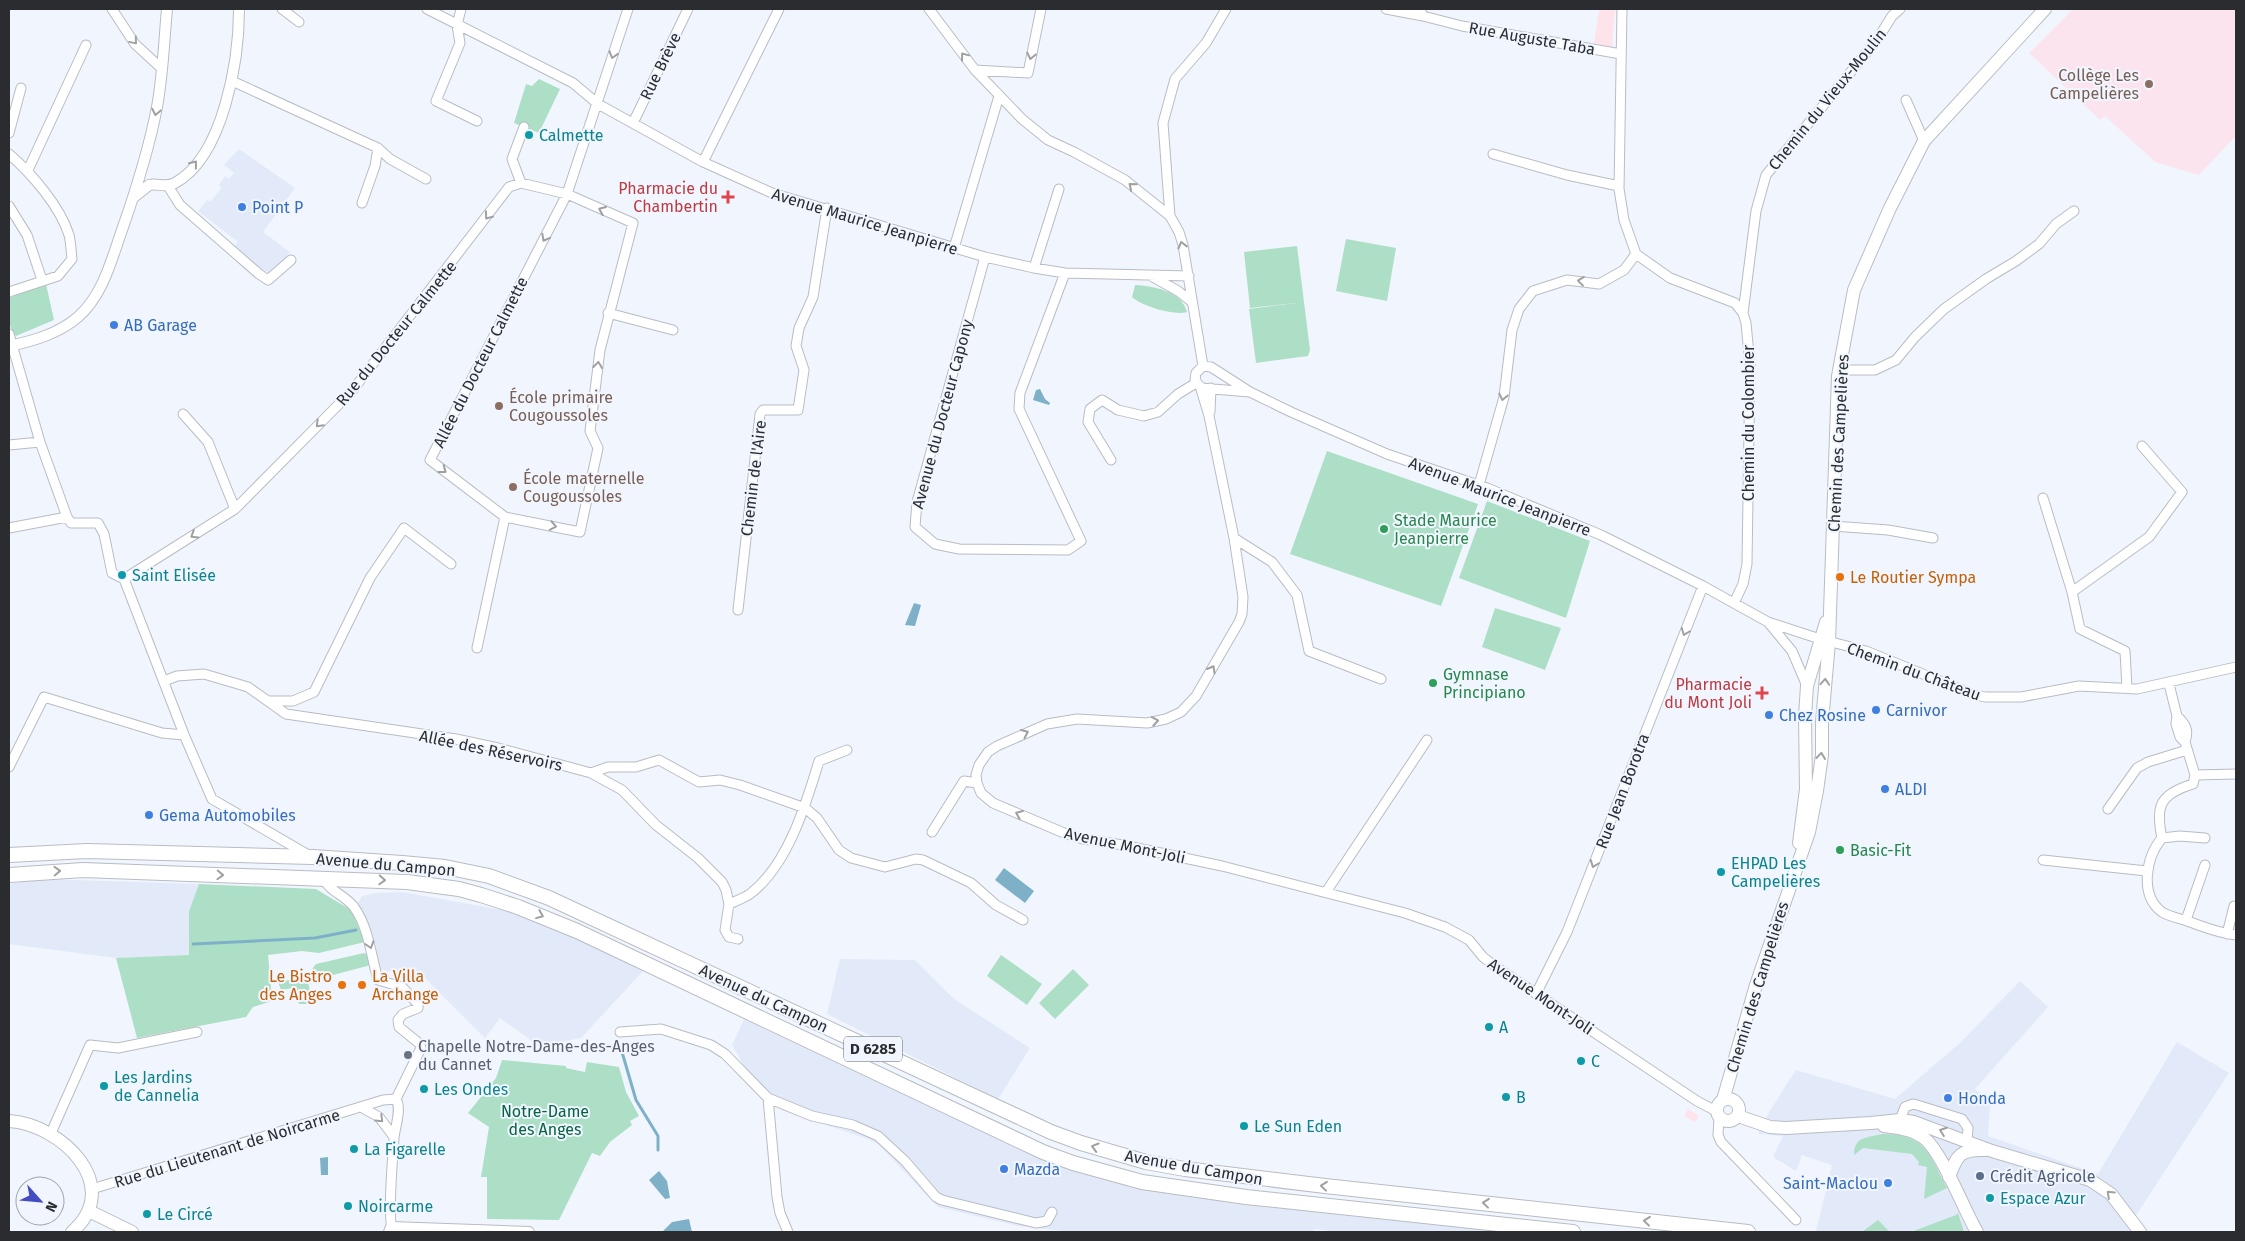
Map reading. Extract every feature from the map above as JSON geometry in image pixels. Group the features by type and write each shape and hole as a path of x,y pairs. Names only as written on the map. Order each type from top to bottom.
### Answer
{"main road":[{"name":"Chemin des Campelières","path":"1793,875 1806,789 1805,716 1807,686 1824,641 1830,611 1839,370 1854,290 1890,208 1924,141 2045,9"},
{"name":"Chemin des Campelières","path":"1719,1110 1756,985 1809,832 1822,755 1824,641"},
{"name":"Avenue du Campon","path":"9,855 87,851 276,856 445,867 489,876 514,884 587,915 1050,1132 1146,1162 1248,1178 1748,1232"},
{"name":"Avenue du Campon","path":"9,875 83,870 324,878 407,882 481,894 577,931 1043,1152 1105,1173 1142,1182 1246,1197 1573,1232"},
{"path":"1730,1099 1736,1103 1739,1109 1738,1116 1729,1122 1719,1110 1730,1099"},
{"path":"1738,1116 1770,1127 1786,1128 1900,1120 1927,1125 1992,1151 2090,1180 2111,1194 2140,1232"},
{"path":"9,1121 26,1123 51,1133 70,1149 80,1162 92,1189 89,1211 72,1232"},
{"path":"1871,1123 1909,1130 1924,1138 1949,1177 1973,1229"},
{"path":"1949,1177 1960,1154 1967,1151 1992,1151"},
{"path":"89,1211 132,1232"}],"street":[{"path":"112,9 135,44 161,68"},
{"path":"10,346 38,339 64,327 90,304 106,276 146,155 157,104 166,9"},
{"path":"133,197 145,187 154,184 168,186 182,178 206,149 224,112 232,81 237,49 239,9"},
{"path":"282,9 299,22"},
{"name":"Avenue Maurice Jeanpierre","path":"427,9 572,83 598,104 702,162 772,193 985,257 1034,268 1065,273 1189,276"},
{"path":"461,9 457,25 460,43 436,101 477,121"},
{"path":"567,194 628,9"},
{"name":"Rue Brève","path":"633,123 688,9"},
{"path":"702,162 778,9"},
{"path":"929,9 975,70 999,96 1048,140 1125,180 1170,216 1179,232 1189,276 1203,366"},
{"path":"975,70 1028,73 1041,9"},
{"path":"1170,216 1163,123 1175,79 1206,43 1226,9"},
{"name":"Rue Auguste Taba","path":"1386,9 1421,13 1462,26 1621,54"},
{"path":"1622,9 1619,186 1624,220 1636,254 1670,278 1734,302 1743,313"},
{"name":"Chemin du Vieux-Moulin","path":"1743,313 1756,211 1766,175 1877,40 1892,16 1900,9"},
{"path":"28,170 86,45"},
{"path":"232,81 378,148 390,159 426,179"},
{"path":"9,133 20,88"},
{"path":"954,248 999,96"},
{"path":"1906,100 1924,141"},
{"path":"477,648 505,517 580,532 598,448 590,431 600,350 608,313 633,223 567,194 521,183 512,159 524,127"},
{"path":"362,202 375,166 378,148"},
{"path":"9,154 28,170 56,210 68,234 72,258 58,276 9,292"},
{"path":"1493,154 1567,175 1619,186"},
{"path":"146,155 148,173 154,184"},
{"name":"Rue du Docteur Calmette","path":"124,579 236,508 352,391 509,187 521,183"},
{"path":"168,186 180,206 268,280 292,260"},
{"path":"1034,268 1059,189"},
{"name":"Allée du Docteur Calmette","path":"505,517 430,460 567,194"},
{"path":"9,206 27,235 42,280"},
{"name":"Chemin de l'Aire","path":"738,610 746,525 760,414 764,410 798,410 804,370 796,346 799,328 813,297 827,208"},
{"path":"1839,370 1875,370 1896,360 1933,318 1979,284 2016,262 2039,244 2056,224 2074,211"},
{"path":"1479,485 1504,397 1512,330 1519,309 1533,291 1567,280 1599,284 1624,270 1636,254"},
{"name":"Avenue du Docteur Capony","path":"985,257 916,502 915,528 935,544 959,549 1068,550 1081,541 1019,409 1020,393 1065,273"},
{"name":"Avenue Maurice Jeanpierre","path":"1151,276 1178,291 1192,302"},
{"path":"608,313 673,330"},
{"name":"Chemin du Colombier","path":"1734,602 1743,584 1747,564 1750,365 1746,323 1743,313"},
{"path":"9,334 10,346 66,517 72,523 98,523 104,534 112,573 124,579 184,735 212,799 313,858"},
{"path":"1203,366 1211,367 1216,372 1218,379 1211,388 1209,416"},
{"path":"932,832 964,781 976,783 979,766 988,752 997,746 1047,724 1077,719 1147,723 1166,719 1188,706 1209,675 1242,614 1243,597 1234,538 1209,416 1198,385 1196,373 1203,366"},
{"name":"Avenue Maurice Jeanpierre","path":"1216,372 1250,392 1402,460 1479,485 1593,531 1734,602 1768,622 1824,641"},
{"path":"1198,385 1204,389 1211,388"},
{"path":"1111,460 1088,422 1090,409 1102,400 1118,410 1144,416 1158,412 1178,394 1198,385"},
{"name":"Avenue Maurice Jeanpierre","path":"1211,388 1250,392"},
{"path":"182,414 208,442 236,508"},
{"path":"9,445 40,442"},
{"path":"2072,592 2150,537 2182,492 2142,446"},
{"path":"2043,498 2072,592 2080,628 2125,651 2127,688"},
{"path":"9,528 66,517"},
{"path":"1833,526 1888,530 1933,538"},
{"path":"270,701 293,701 314,692 370,578 404,528 451,564"},
{"path":"1234,538 1272,562 1297,595 1309,651 1381,679"},
{"name":"Rue Jean Borotra","path":"1536,994 1567,932 1703,586"},
{"path":"1768,622 1792,651 1807,686"},
{"name":"Chemin du Château","path":"1824,641 1866,650 1895,664 1985,697 2021,697 2079,686 2137,689 2169,684 2236,667"},
{"name":"Allée des Réservoirs","path":"164,681 177,676 204,674 248,687 286,714 456,740 498,748 591,772 622,790 656,825 712,871 726,890 729,904"},
{"path":"2162,838 2159,809 2166,798 2179,789 2193,784 2195,775 2186,746 2180,737 2176,724 2178,716 2169,684"},
{"path":"9,766 44,697 162,733 184,735"},
{"path":"1326,892 1427,740"},
{"path":"2108,809 2137,768 2186,746"},
{"path":"738,939 729,937 725,930 729,904 750,894 776,865 805,808 819,761 847,750"},
{"path":"591,772 608,767 636,767 659,760 699,782 720,780 740,785 805,808 817,818 834,844 845,855 885,866 916,859 923,860 971,883 996,905 1024,920"},
{"path":"2195,775 2236,774"},
{"name":"Avenue Mont-Joli","path":"976,783 981,793 993,803 1083,839 1211,863 1405,912 1454,931 1473,944 1488,961 1536,994 1697,1100 1719,1110"},
{"path":"273,836 281,846 276,856"},
{"path":"2205,838 2180,836 2162,838 2156,846 2147,871 2150,894 2156,906 2164,913 2218,933 2232,935 2234,906"},
{"path":"2043,860 2147,871"},
{"path":"2186,920 2205,865"},
{"path":"324,878 328,887 355,909 371,947 378,980 402,987 418,1004 418,1008 403,1014 398,1020 399,1028 420,1044 421,1048 396,1100 398,1106 394,1138 391,1231 529,1232"},
{"path":"620,1032 661,1029 711,1045 725,1054 768,1098 812,1116 853,1125 878,1136 905,1161 936,1197 942,1200 1036,1224 1047,1221 1052,1212"},
{"path":"51,1133 90,1044 118,1048 197,1032"},
{"path":"768,1098 776,1197 788,1232"},
{"name":"Rue du Lieutenant de Noircarme","path":"92,1189 383,1100 396,1100"},
{"path":"1900,1120 1902,1112 1909,1105 1923,1106 1962,1119 1968,1128 1968,1141"},
{"name":"Rue du Lieutenant de Noircarme","path":"361,1107 379,1117 394,1138"},
{"path":"1719,1110 1718,1135 1721,1142 1796,1220"}],"shaded area":[{"path":"1599,9 1615,9 1612,47 1594,43"},
{"name":"Collège Les Campelières","path":"2073,9 2236,9 2236,136 2199,175 2155,162 2105,116 2100,120 2029,53"},
{"name":"Point P","path":"239,149 295,188 263,232 290,252 276,271 270,273 233,247 238,242 198,211 207,200 210,202 222,188 219,185 225,176 229,179 234,173 224,165"},
{"path":"44,879 199,884 189,911 189,955 116,958 9,944 9,884"},
{"path":"403,892 513,912 622,958 643,971 581,1038 539,1046 500,1018 485,1038 426,979 379,969 376,946 356,906 362,896 377,893"},
{"path":"840,959 915,960 954,999 1030,1048 998,1099 827,1014"},
{"path":"2020,981 2048,1007 1975,1089 1990,1101 1988,1136 2098,1174 2177,1042 2229,1073 2129,1226 2132,1232 1816,1231 1832,1165 1802,1155 1796,1171 1773,1157 1783,1136 1758,1134 1769,1112 1796,1070 1895,1099 1962,1041"},
{"path":"744,1019 1035,1156 1292,1207 1363,1217 1503,1232 1338,1232 1316,1229 1309,1232 1071,1232 1018,1226 938,1207 879,1145 868,1139 781,1110 757,1088 732,1045"},
{"path":"1688,1109 1699,1116 1695,1122 1684,1116"}],"green space":[{"path":"539,79 560,89 539,133 514,123 526,84 532,86"},
{"path":"1346,239 1396,248 1387,301 1336,291"},
{"path":"1297,246 1310,350 1308,356 1256,363 1249,309 1296,303 1250,308 1244,252"},
{"path":"46,284 54,320 16,336 11,328 8,313 9,298"},
{"path":"1135,285 1158,288 1173,294 1184,305 1187,312 1175,313 1143,304 1132,297"},
{"name":"Stade Maurice Jeanpierre","path":"1327,451 1478,504 1441,606 1290,554"},
{"path":"1487,501 1590,541 1566,618 1459,578"},
{"path":"1495,608 1561,628 1545,670 1482,647"},
{"path":"199,884 316,889 351,910 365,942 319,953 302,951 268,955 272,998 269,1002 253,1007 246,1017 137,1038 116,958 189,955 189,911"},
{"path":"364,953 368,955 371,965 314,980 312,969 316,964"},
{"path":"1001,955 1042,984 1027,1005 987,976"},
{"path":"1073,969 1089,985 1055,1019 1039,1003"},
{"path":"301,978 302,983 308,982 313,1004 299,1004 293,988 281,990 278,982"},
{"name":"Notre-Dame des Anges","path":"502,1060 566,1066 566,1068 585,1072 587,1062 619,1067 626,1092 639,1116 630,1121 632,1125 610,1142 600,1156 592,1153 559,1220 487,1219 487,1177 481,1177 489,1127 468,1113 496,1078"},
{"path":"1882,1134 1908,1137 1917,1142 1930,1156 1947,1188 1924,1199 1927,1167 1918,1165 1919,1162 1912,1154 1863,1148 1854,1155 1856,1144 1859,1141"},
{"path":"1958,1213 1964,1232 1911,1232 1956,1215"},
{"path":"1878,1220 1890,1232 1863,1231"}],"water":[{"path":"1040,389 1045,399 1050,403 1049,405 1033,400 1036,390"},
{"path":"914,603 921,605 915,626 905,625"},
{"path":"1004,868 1034,891 1025,903 995,880"},
{"path":"328,1157 328,1175 321,1175 320,1158"},
{"path":"659,1171 667,1181 670,1198 665,1199 649,1180"},
{"path":"689,1219 692,1232 662,1232 672,1222"}],"waterway":[{"path":"193,944 315,938 356,930"},
{"path":"615,1048 622,1052 636,1100 658,1136 658,1150"}],"place":[{"name":"Collège Les Campelières","path":"2149,84"},
{"name":"Calmette","path":"529,135"},
{"name":"Pharmacie du Chambertin","path":"728,197"},
{"name":"Point P","path":"242,207"},
{"name":"AB Garage","path":"114,325"},
{"name":"École primaire Cougoussoles","path":"499,406"},
{"name":"École maternelle Cougoussoles","path":"513,487"},
{"name":"Stade Maurice Jeanpierre","path":"1384,529"},
{"name":"Saint Elisée","path":"122,575"},
{"name":"Le Routier Sympa","path":"1840,577"},
{"name":"Gymnase Principiano","path":"1433,683"},
{"name":"Pharmacie du Mont Joli","path":"1762,693"},
{"name":"Carnivor","path":"1876,710"},
{"name":"Chez Rosine","path":"1769,715"},
{"name":"ALDI","path":"1885,789"},
{"name":"Gema Automobiles","path":"149,815"},
{"name":"Basic-Fit","path":"1840,850"},
{"name":"EHPAD Les Campelières","path":"1721,872"},
{"name":"Le Bistro des Anges","path":"342,985"},
{"name":"La Villa Archange","path":"362,985"},
{"name":"A","path":"1489,1027"},
{"name":"Chapelle Notre-Dame-des-Anges du Cannet","path":"408,1055"},
{"name":"C","path":"1581,1061"},
{"name":"Les Jardins de Cannelia","path":"104,1086"},
{"name":"Les Ondes","path":"424,1089"},
{"name":"B","path":"1506,1097"},
{"name":"Honda","path":"1948,1098"},
{"name":"Le Sun Eden","path":"1244,1126"},
{"name":"La Figarelle","path":"354,1149"},
{"name":"Mazda","path":"1004,1169"},
{"name":"Crédit Agricole","path":"1980,1176"},
{"name":"Saint-Maclou","path":"1888,1183"},
{"name":"Espace Azur","path":"1990,1198"},
{"name":"Noircarme","path":"348,1206"},
{"name":"Le Circé","path":"147,1214"}]}
